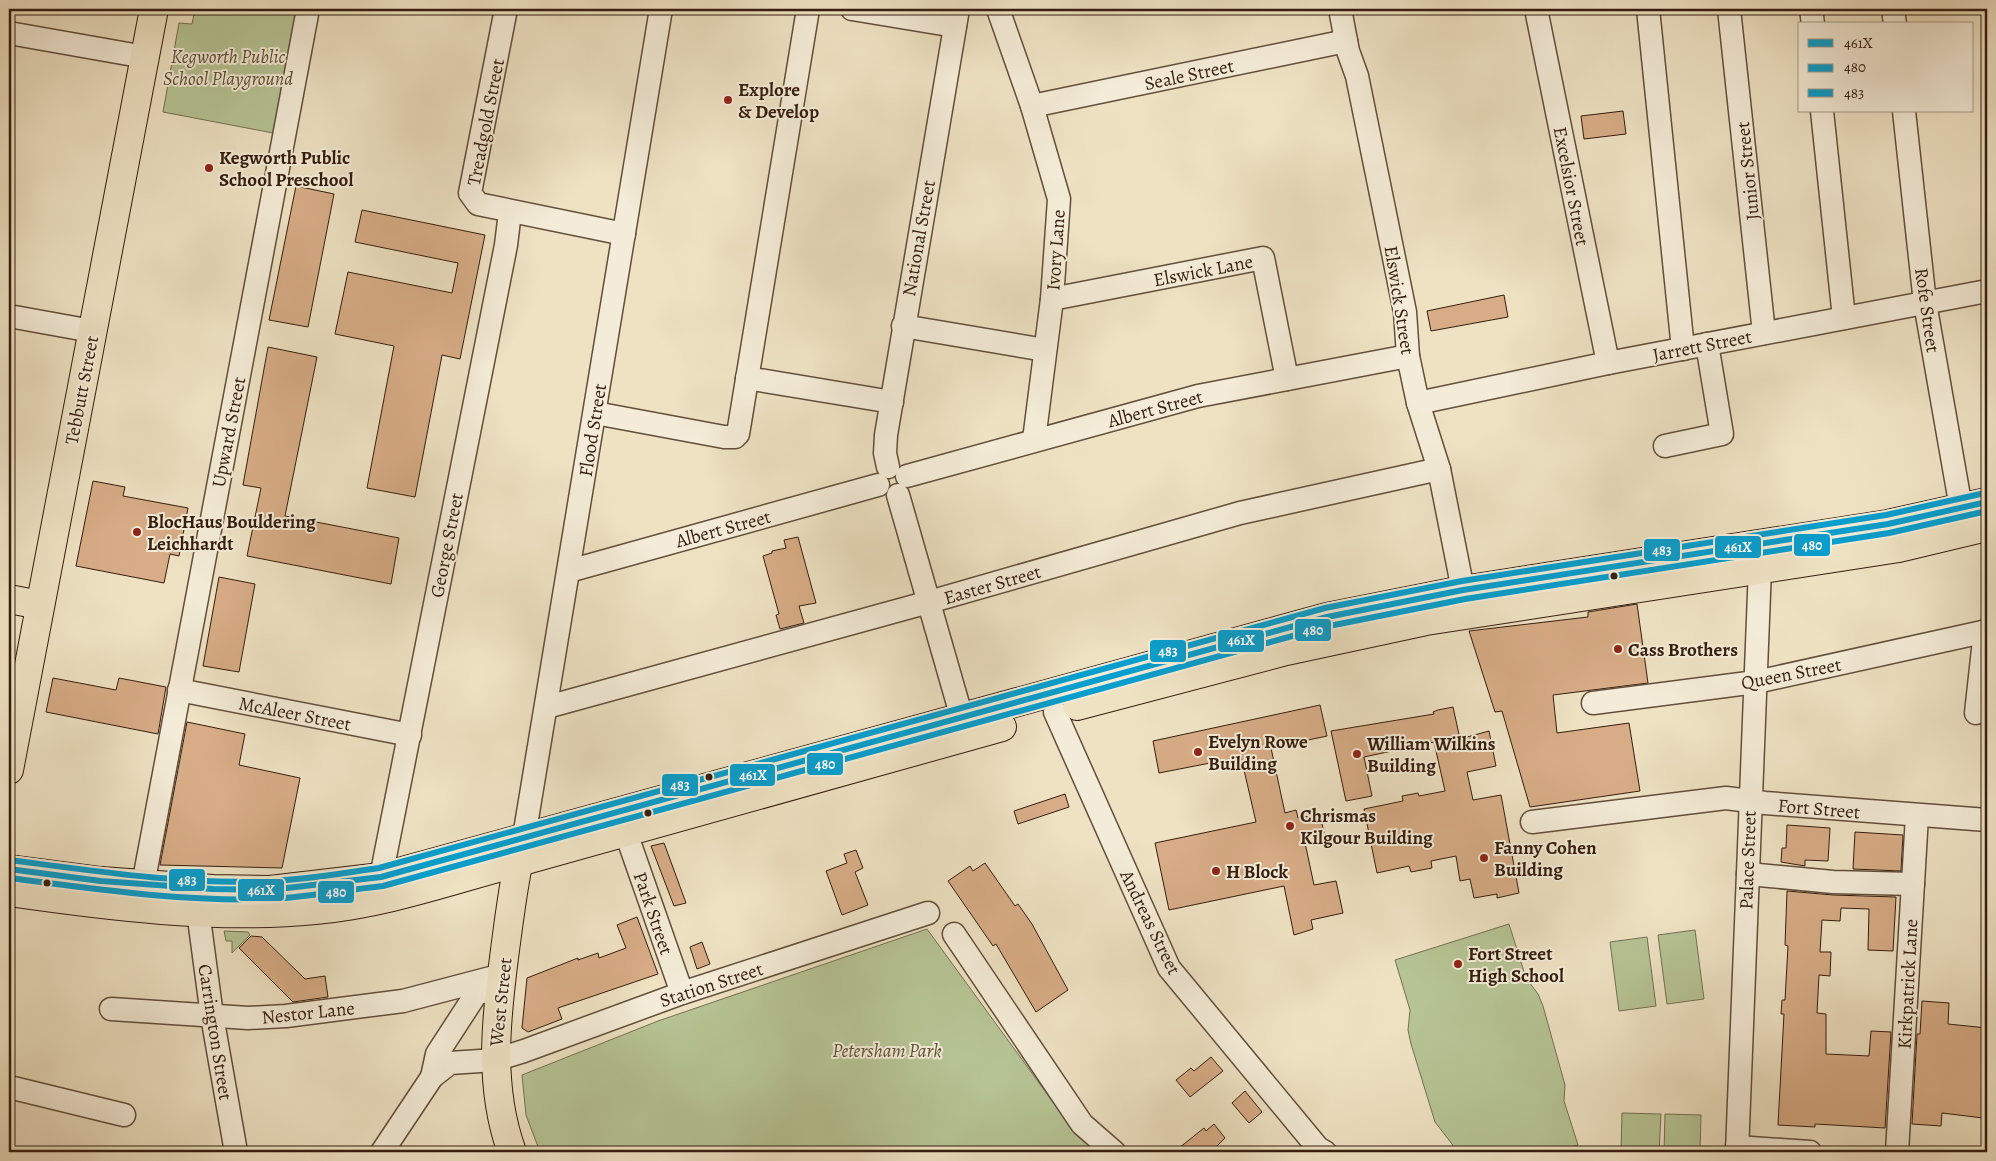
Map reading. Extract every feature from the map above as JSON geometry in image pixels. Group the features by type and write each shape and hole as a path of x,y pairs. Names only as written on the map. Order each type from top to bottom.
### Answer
{"main road":[{"name":"Tebbutt Street","path":"9,770 154,9"},
{"path":"12,873 85,902 198,911 257,912 314,911 365,903 407,894 521,850 962,718 1318,620 1463,590 1860,528 1987,502"},
{"path":"12,873 143,885 270,890 381,877 521,850 626,833 1055,712 1286,651 1426,621 1899,548 1987,527"},
{"path":"9,599 40,605"},
{"name":"West Street","path":"512,1152 503,1121 495,1060 501,980 513,886 521,850"}],"street":[{"name":"Upward Street","path":"143,885 308,9"},
{"name":"Treadgold Street","path":"506,9 470,193 478,204 624,234"},
{"name":"Flood Street","path":"521,850 547,706 661,9"},
{"path":"595,413 724,437 735,437 738,434 808,9"},
{"path":"852,9 956,17"},
{"name":"Ivory Lane","path":"998,9 1032,106 1059,199 1052,300 1034,440"},
{"name":"Elswick Street","path":"1340,9 1346,41 1357,76 1405,312 1408,356 1418,403 1439,470 1463,590"},
{"name":"Excelsior Street","path":"1536,9 1608,363"},
{"path":"1648,9 1683,349"},
{"name":"Junior Street","path":"1729,9 1764,333"},
{"path":"1811,9 1813,22"},
{"path":"1893,9 1895,22"},
{"name":"National Street","path":"956,17 903,326 885,453 962,718"},
{"path":"9,33 145,58"},
{"name":"Seale Street","path":"1032,106 1346,41"},
{"path":"1822,112 1844,318"},
{"name":"Rofe Street","path":"1904,112 1924,303 1961,508"},
{"name":"George Street","path":"381,877 506,245 510,212"},
{"name":"Elswick Lane","path":"1052,300 1263,258 1288,379"},
{"name":"Jarrett Street","path":"1418,403 1608,363 1987,291"},
{"path":"9,316 92,331"},
{"path":"903,326 1046,350"},
{"path":"1665,446 1722,434 1707,344"},
{"name":"Albert Street","path":"569,571 1034,440 1198,396 1408,356"},
{"path":"747,378 892,402"},
{"name":"Easter Street","path":"547,706 929,602 1240,513 1439,470"},
{"name":"Palace Street","path":"1737,1150 1760,568"},
{"path":"1976,713 1986,631"},
{"name":"Queen Street","path":"1593,703 1756,682 1986,631"},
{"name":"McAleer Street","path":"179,690 410,735"},
{"name":"Andreas Street","path":"1055,712 1169,968 1318,1148 1325,1152"},
{"name":"Fort Street","path":"1532,822 1726,798 1917,816 1987,820"},
{"name":"Kirkpatrick Lane","path":"1897,1152 1917,816"},
{"name":"Park Street","path":"626,833 682,993"},
{"path":"1748,874 1833,882 1913,884"},
{"name":"Carrington Street","path":"198,911 212,1016 236,1152"},
{"name":"Station Street","path":"432,1077 450,1063 495,1060 682,993 928,913"},
{"path":"954,934 1082,1124 1114,1152"},
{"path":"382,1152 432,1077 437,1054 476,994 501,980"},
{"name":"Nestor Lane","path":"111,1009 212,1016 286,1016 404,1000 501,980"},
{"path":"9,1087 124,1115"},
{"path":"1737,1150 1810,1152"}],"green space":[{"name":"Kegworth Public School Playground","path":"195,9 297,9 273,133 163,112 179,23 192,24"},
{"path":"1509,924 1526,978 1538,994 1543,1006 1565,1085 1564,1101 1578,1145 1554,1152 1455,1152 1452,1144 1435,1122 1411,1044 1408,1030 1410,1010 1395,960"},
{"name":"Petersham Park","path":"927,929 1069,1124 1096,1152 540,1152 526,1115 522,1075 658,1021"},
{"path":"1695,930 1704,999 1667,1004 1658,935"},
{"path":"224,931 248,932 250,935 232,953 232,941 226,941"},
{"path":"1647,937 1656,1006 1619,1011 1610,942"},
{"path":"1622,1113 1661,1114 1659,1152 1621,1152"},
{"path":"1665,1114 1701,1115 1700,1152 1664,1152"}],"building":[{"path":"1623,111 1626,134 1584,139 1581,116"},
{"path":"296,186 334,194 308,327 269,320"},
{"path":"362,210 485,235 460,359 442,355 415,497 367,488 394,346 335,334 348,272 452,293 458,263 355,242"},
{"path":"1504,295 1508,317 1431,331 1427,311"},
{"path":"268,347 317,357 285,516 399,538 391,584 247,556 261,488 243,485"},
{"path":"93,481 125,487 123,496 188,508 179,556 170,554 164,583 76,566"},
{"path":"798,537 816,603 799,606 804,623 780,629 776,615 779,614 763,556 772,553 772,551 786,548 784,540"},
{"path":"219,577 255,584 239,672 203,666"},
{"path":"1637,604 1648,683 1553,695 1557,733 1629,723 1640,791 1530,807 1502,711 1495,712 1469,631 1588,617 1588,612"},
{"path":"53,678 116,690 119,678 166,687 158,734 46,712"},
{"path":"1320,705 1327,736 1271,748 1285,813 1296,810 1298,818 1320,814 1324,833 1304,838 1314,885 1336,881 1343,913 1311,920 1313,929 1294,935 1284,886 1169,910 1155,843 1256,822 1241,757 1159,773 1153,741"},
{"path":"1453,707 1460,739 1489,731 1496,766 1467,772 1473,800 1501,795 1519,893 1497,898 1497,894 1474,898 1470,879 1460,881 1456,856 1431,861 1432,868 1411,872 1409,866 1377,873 1364,809 1403,801 1402,796 1418,793 1419,796 1445,791 1434,742 1364,757 1372,796 1346,801 1331,731 1434,714 1433,712 1438,710"},
{"path":"187,722 245,734 239,765 300,778 282,868 160,865"},
{"path":"1065,794 1069,807 1018,824 1014,811"},
{"path":"1787,825 1830,828 1828,861 1805,860 1805,866 1781,862 1782,848 1786,848"},
{"path":"1855,832 1903,835 1901,871 1853,869"},
{"path":"664,843 686,903 674,906 651,846"},
{"path":"856,850 863,868 855,872 868,905 842,915 826,871 847,863 844,854"},
{"path":"985,863 1015,906 1018,904 1032,924 1068,990 1036,1012 996,944 993,946 948,881 970,866 973,871"},
{"path":"1787,891 1896,897 1893,951 1868,950 1869,909 1841,908 1840,921 1822,920 1820,952 1831,952 1830,976 1819,975 1817,1013 1826,1014 1826,1054 1869,1056 1871,1031 1891,1032 1885,1128 1815,1124 1815,1127 1778,1125 1784,1014 1781,1014 1782,1000 1785,1000 1788,946 1785,945"},
{"path":"637,917 658,974 558,1008 562,1019 528,1032 522,1028 527,978 578,958 578,960 598,953 599,958 626,948 617,925"},
{"path":"251,936 262,937 305,979 325,976 328,997 293,1002 239,948"},
{"path":"702,942 710,964 697,969 690,947"},
{"path":"1922,1001 1949,1003 1948,1024 1987,1028 1987,1077 1983,1118 1942,1113 1941,1126 1912,1124 1917,1034 1920,1034"},
{"path":"1211,1057 1223,1071 1190,1097 1176,1080 1191,1068 1194,1071"},
{"path":"1245,1091 1262,1112 1249,1123 1232,1103"},
{"path":"1214,1124 1225,1138 1211,1152 1174,1152 1204,1128 1206,1131"}],"transit line":[{"name":"483","path":"10,860 140,876 237,882 297,879 379,868 1325,608 1462,581 1886,515 1985,493"},
{"name":"461X","path":"9,869 101,881 213,889 270,890 381,877 1327,617 1463,590 1888,524 1987,502"},
{"name":"480","path":"9,878 139,894 205,899 284,898 383,886 1329,626 1465,599 1889,533 1987,511"}],"place":[{"name":"Explore & Develop","path":"728,100"},
{"name":"Kegworth Public School Preschool","path":"209,168"},
{"name":"BlocHaus Bouldering Leichhardt","path":"137,532"},
{"name":"Cass Brothers","path":"1618,649"},
{"name":"Evelyn Rowe Building","path":"1198,752"},
{"name":"William Wilkins Building","path":"1357,754"},
{"name":"Chrismas Kilgour Building","path":"1290,826"},
{"name":"Fanny Cohen Building","path":"1484,858"},
{"name":"H Block","path":"1216,871"},
{"name":"Fort Street High School","path":"1458,964"}]}
